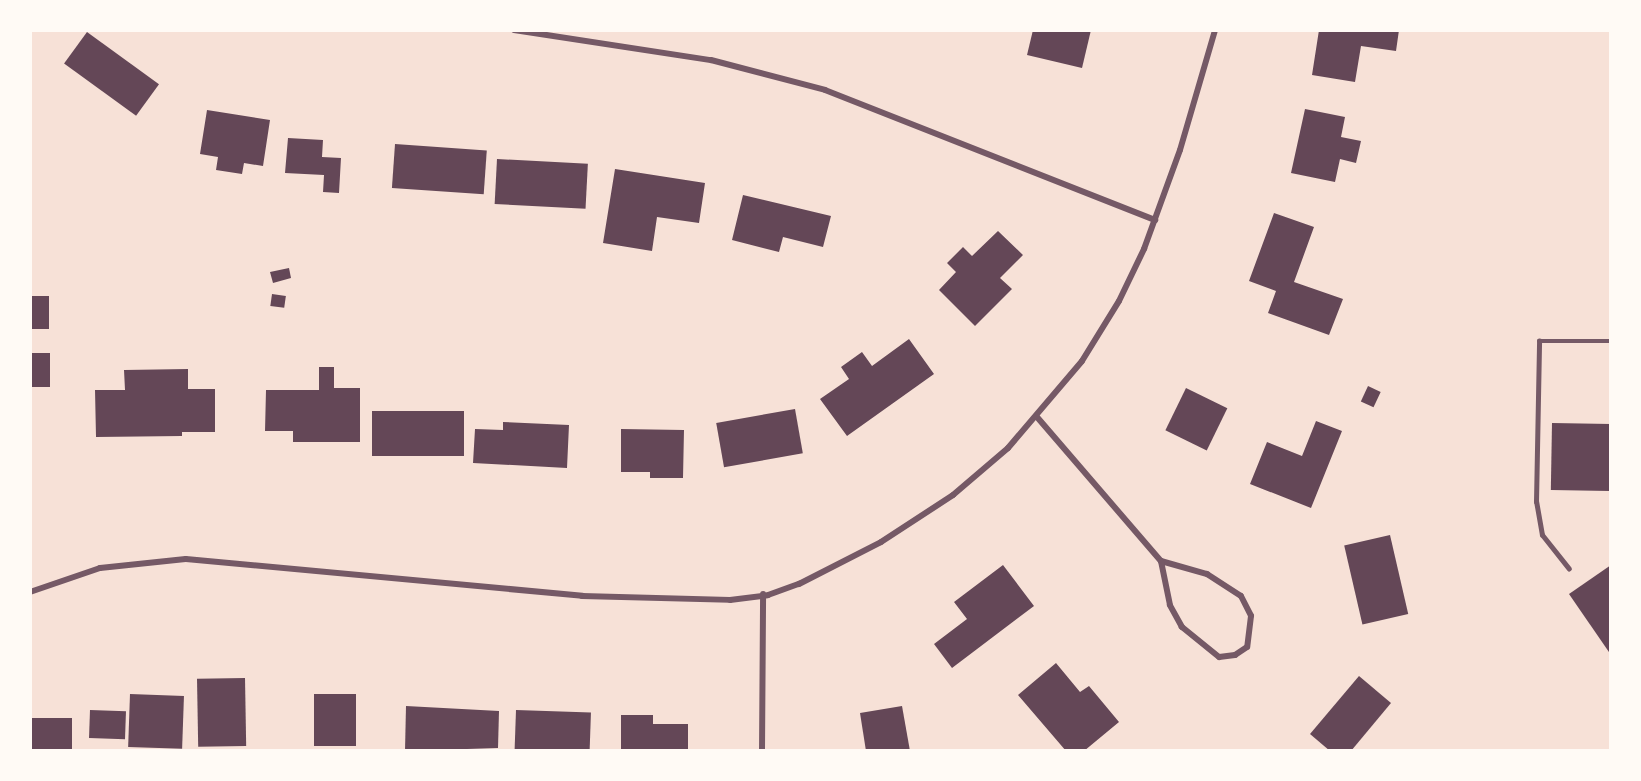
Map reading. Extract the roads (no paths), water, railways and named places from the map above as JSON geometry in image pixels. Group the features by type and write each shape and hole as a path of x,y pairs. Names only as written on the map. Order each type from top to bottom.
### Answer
{"street":[{"path":"514,30 711,60 825,90 1155,220"},
{"path":"30,592 100,568 186,559 582,596 730,600 799,584 930,512 1008,448 1082,362 1105,326 1155,220 1215,30"},
{"path":"1036,417 1161,561 1170,605 1182,627 1219,657 1235,655 1247,647 1251,616 1241,596 1207,574 1161,561"},
{"path":"762,751 763,594"}],"lane":[{"path":"1569,569 1542,535 1536,502 1539,341 1611,341"}]}
